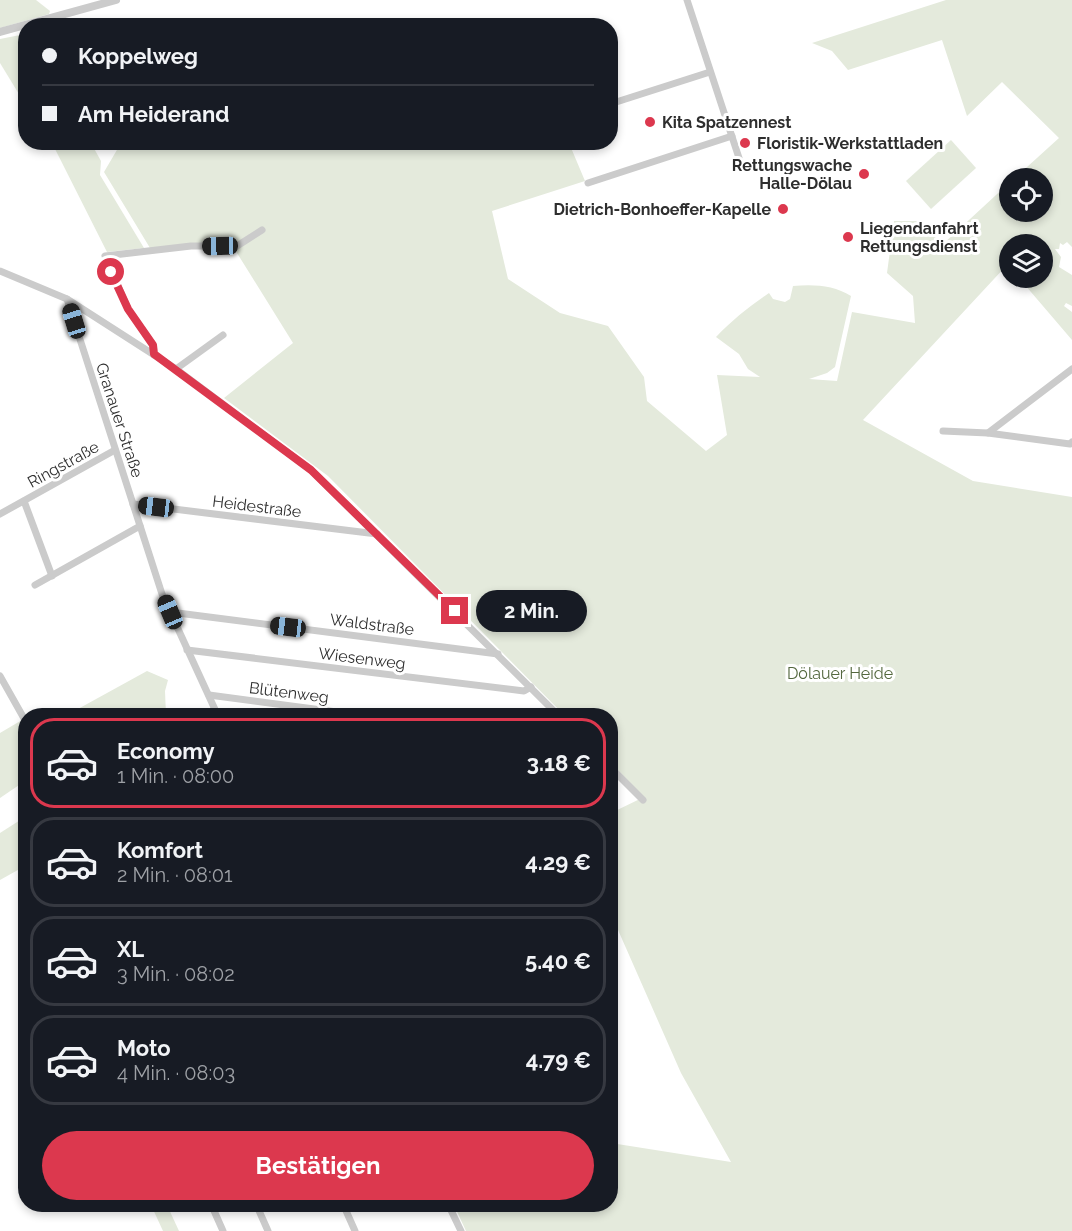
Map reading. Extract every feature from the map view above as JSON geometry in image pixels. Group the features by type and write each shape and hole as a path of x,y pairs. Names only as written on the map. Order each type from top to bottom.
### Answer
{"street":[{"path":"51,18 116,0"},
{"path":"687,0 740,161"},
{"path":"0,32 18,27"},
{"path":"618,101 710,72"},
{"path":"588,183 732,136"},
{"path":"154,354 153,345 128,309 105,256 191,246 237,246 262,230"},
{"path":"0,271 67,299 154,354 311,470 500,654 551,708"},
{"name":"Granauer Straße","path":"67,299 170,612 215,708"},
{"path":"176,369 223,335"},
{"path":"988,434 1072,369"},
{"path":"943,431 1070,444 1072,442"},
{"name":"Ringstraße","path":"0,514 115,450"},
{"name":"Ringstraße","path":"24,501 51,576"},
{"name":"Heidestraße","path":"133,504 377,534"},
{"path":"35,585 140,526"},
{"name":"Waldstraße","path":"170,612 500,654"},
{"name":"Wiesenweg","path":"188,650 524,691 531,687"},
{"path":"1,682 18,709"},
{"name":"Blütenweg","path":"209,695 307,708"},
{"path":"618,775 643,800"},
{"path":"215,1212 223,1231"},
{"path":"260,1212 268,1231"},
{"path":"347,1212 355,1231"},
{"path":"452,1212 461,1231"}],"green space":[{"path":"0,0 36,0 50,11 49,14 35,18 18,18 18,23 0,28"},
{"name":"Dölauer Heide","path":"946,0 1072,0 1072,247 1067,242 1063,245 1060,243 1059,249 1055,249 1061,257 1059,267 1072,275 1072,306 1066,303 1064,306 1072,312 1072,340 1028,288 1053,288 1053,234 999,234 999,274 863,420 973,481 1072,497 1072,1231 466,1231 457,1212 618,1212 618,1144 731,1162 681,1073 618,930 618,810 644,797 618,770 618,708 557,708 328,476 224,398 293,343 232,245 150,248 104,172 117,150 572,150 585,181 492,211 508,279 560,313 608,326 644,377 647,401 706,451 727,435 717,375 760,377 748,369 739,354 716,337 769,293 773,299 785,302 790,299 793,286 808,285 830,287 851,296 835,367 827,373 809,379 837,381 852,312 915,323 913,296 887,273 894,221 920,221 943,244 999,192 999,222 1053,222 1053,168 1026,168 1059,138 1002,82 967,116 942,40 848,70 832,51 812,43"},
{"path":"18,36 18,93 0,63 0,39"},
{"path":"951,140 976,168 931,209 906,181"},
{"path":"56,150 95,150 101,161 100,175 144,248 107,252"},
{"path":"147,671 168,680 165,691 166,708 80,708"},
{"path":"18,722 18,786 0,798 0,733"},
{"path":"18,821 18,870 0,880 0,833"},
{"path":"154,1212 170,1212 179,1231 163,1231"}],"place":[{"name":"Kita Spatzennest","path":"650,122"},
{"name":"Floristik-Werkstattladen","path":"745,143"},
{"name":"Rettungswache Halle-Dölau","path":"864,174"},
{"name":"Dietrich-Bonhoeffer-Kapelle","path":"783,209"},
{"name":"Liegendanfahrt Rettungsdienst","path":"848,237"}],"route":[{"path":"111,272 128,309 153,345 154,354 311,470 455,611"}]}
